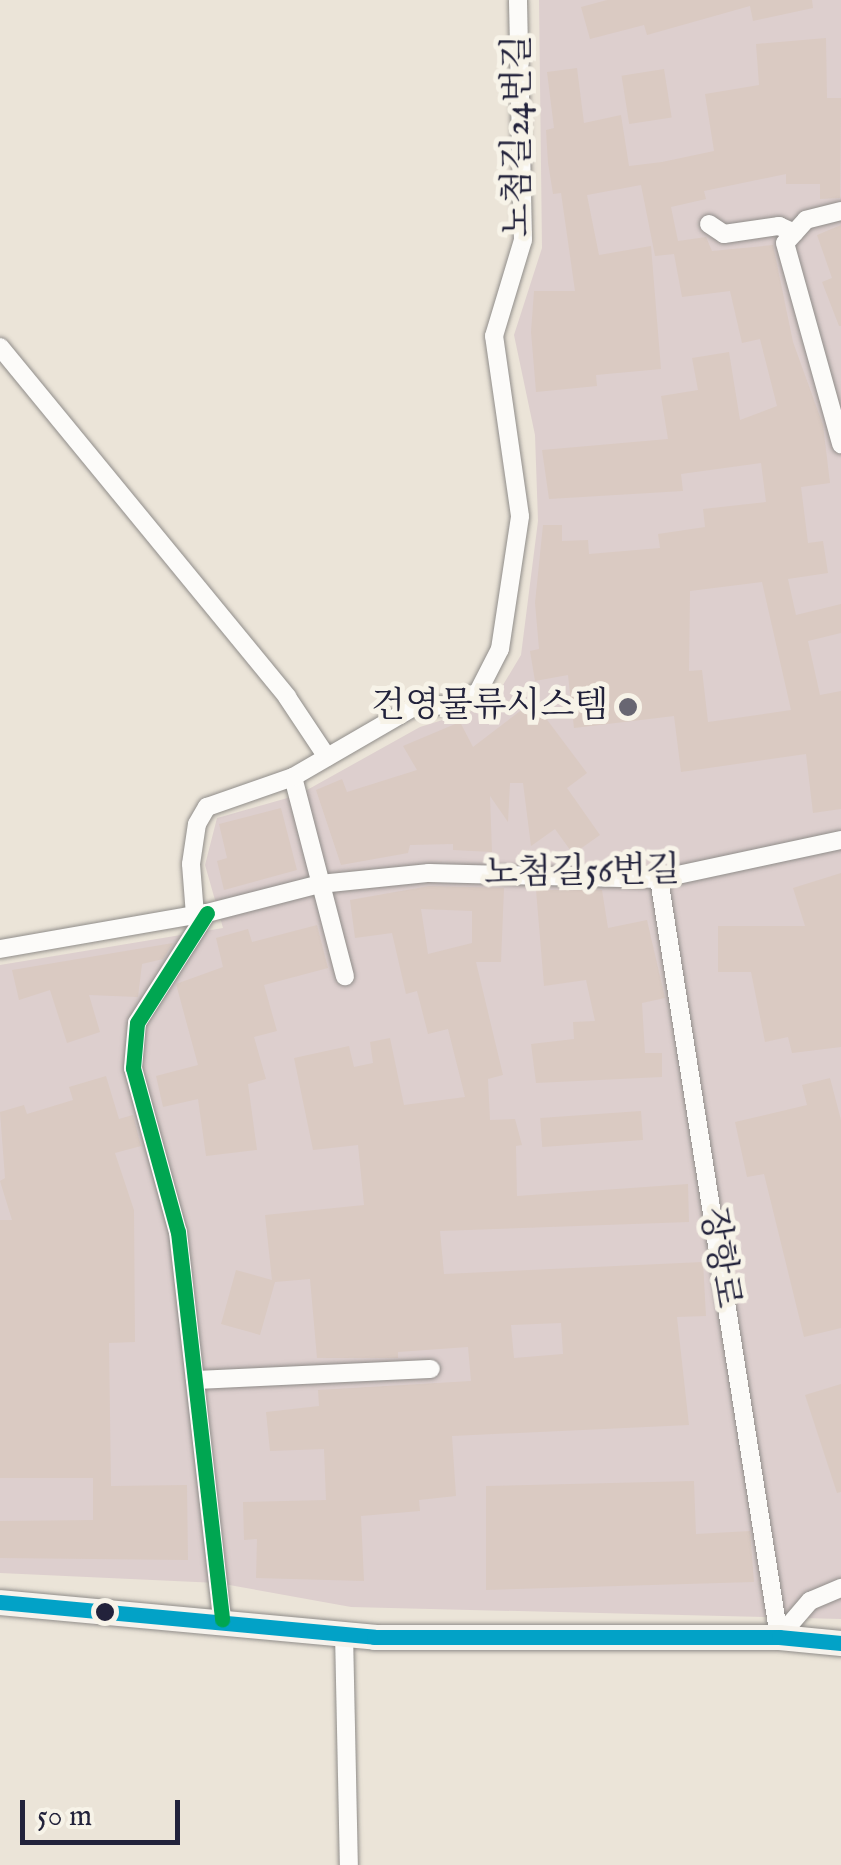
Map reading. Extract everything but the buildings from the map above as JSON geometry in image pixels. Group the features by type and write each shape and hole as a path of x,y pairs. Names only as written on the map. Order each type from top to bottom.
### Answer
{"main road":[{"path":"0,1602 344,1633 779,1637 841,1644"}],"street":[{"name":"노첨길24번길","path":"201,914 190,864 197,824 207,807 293,778 412,708 449,705 478,692 500,649 520,516 494,336 523,240 518,0"},
{"path":"841,211 806,220 785,244 794,293 841,444"},
{"path":"709,224 724,234 779,226 795,233"},
{"path":"0,348 288,697 328,757"},
{"path":"293,778 345,976"},
{"name":"노첨길56번길","path":"0,950 201,914 320,884 429,873 660,880 841,840"},
{"name":"장항로","path":"660,880 779,1637"},
{"path":"201,914 138,1024 134,1068 178,1232 222,1620"},
{"path":"195,1380 431,1369"},
{"path":"779,1637 810,1601 841,1588"},
{"path":"344,1633 349,1865"}],"shaded area":[{"path":"539,0 841,0 841,1619 351,1607 218,1583 0,1573 0,965 223,928 205,865 217,818 298,795 420,727 491,705 521,655 538,521 535,435 514,335 542,248"}],"transit line":[{"path":"207,913 137,1023 133,1068 178,1232 222,1620"},
{"path":"0,1602 374,1637 779,1637 841,1643"}],"place":[{"name":"건영물류시스템","path":"628,707"}]}
